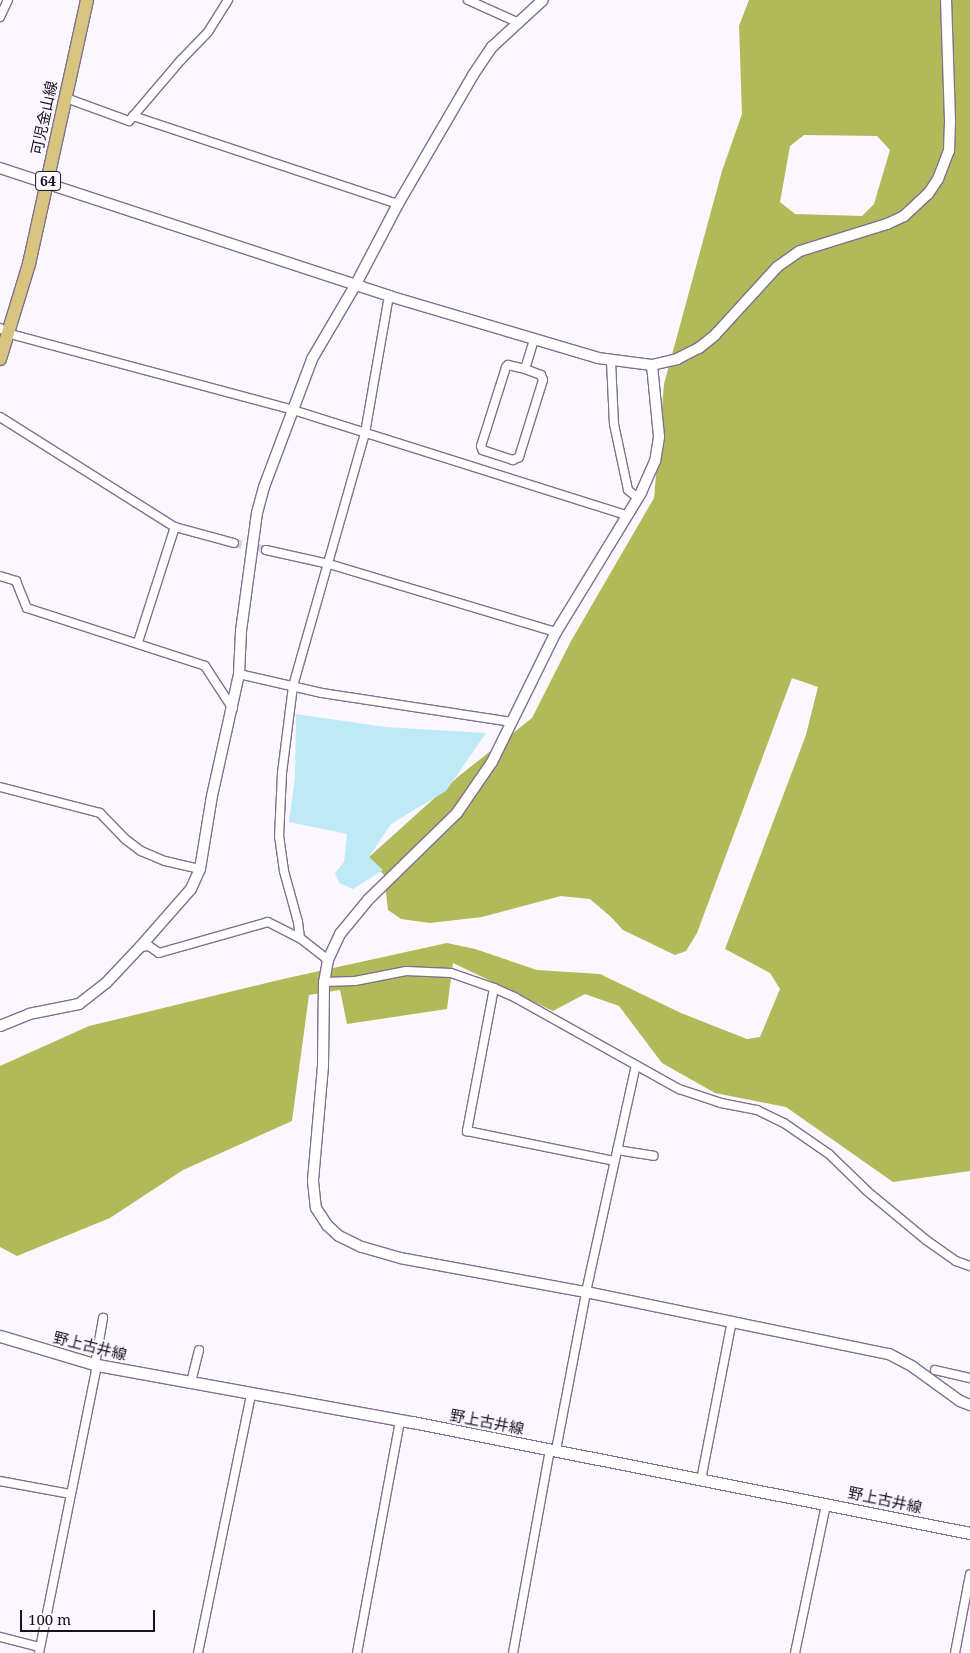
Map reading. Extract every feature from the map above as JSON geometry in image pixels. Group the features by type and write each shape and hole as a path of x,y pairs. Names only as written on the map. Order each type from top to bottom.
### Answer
{"main road":[{"name":"可児金山線","path":"0,359 5,331 29,264 87,0"},
{"name":"野上古井線","path":"0,1336 96,1365 400,1420 970,1533"}],"street":[{"path":"0,17 8,0"},
{"path":"66,98 129,121 180,60 208,32 228,0"},
{"path":"468,0 519,23"},
{"path":"0,1026 29,1014 79,1004 106,983 191,889 200,869 212,796 233,709 239,674 241,631 257,513 264,486 312,359 356,284 398,204 492,47 543,0"},
{"path":"0,168 390,296 611,360 652,365 677,359 699,348 715,335 777,267 800,251 887,224 904,216 928,194 938,179 949,151 950,120 946,0"},
{"path":"133,116 398,204"},
{"path":"300,938 298,922 284,871 279,837 282,773 293,686 365,433 390,296"},
{"path":"5,331 293,410 627,515"},
{"path":"525,369 534,339"},
{"path":"611,360 614,424 628,490 638,498"},
{"path":"652,365 659,436 655,461 638,498 556,632 492,762 457,813 368,900 340,934 328,960 324,982 323,1066 313,1197 316,1208 327,1225 339,1236 362,1248 400,1258 586,1292 889,1354 913,1367 960,1402 970,1405"},
{"path":"506,366 525,369 542,375 543,380 519,457 513,460 483,450 481,446 506,366"},
{"path":"0,417 174,528 234,543"},
{"path":"138,642 174,528"},
{"path":"266,550 329,564 556,632"},
{"path":"0,576 16,581 27,608 138,642 205,666 233,709"},
{"path":"239,674 322,693 512,722"},
{"path":"0,786 100,813 125,839 141,851 165,862 200,869"},
{"path":"140,947 149,946 159,952 268,922 300,938 328,960"},
{"path":"324,982 355,981 406,971 451,973 494,988 516,998 679,1089 721,1103 756,1110 784,1123 829,1154 867,1191 926,1240 956,1261 970,1266"},
{"path":"494,988 467,1132 614,1161"},
{"path":"513,1653 586,1292 636,1065"},
{"path":"618,1150 654,1156"},
{"path":"0,1637 40,1651 96,1365 103,1318"},
{"path":"701,1480 732,1322"},
{"path":"191,1382 199,1350"},
{"path":"935,1370 970,1378"},
{"path":"198,1653 251,1394"},
{"path":"357,1653 400,1420"},
{"path":"0,1481 70,1494"},
{"path":"796,1653 826,1504"},
{"path":"955,1653 970,1574"}],"green space":[{"path":"749,0 970,0 970,1171 893,1182 786,1107 715,1093 662,1063 619,1006 585,994 553,1011 453,963 447,1009 347,1024 340,990 309,995 292,1121 183,1170 110,1218 17,1256 0,1247 0,1066 89,1026 283,979 447,943 475,949 537,970 600,974 681,1013 747,1039 760,1037 780,989 770,973 725,949 806,735 818,687 792,678 697,933 686,951 675,955 623,930 590,899 561,896 482,917 430,923 401,919 388,910 384,875 369,857 459,776 532,718 571,641 654,498 664,384 722,171 742,114 739,26","holes":["804,135 877,136 890,150 874,204 862,216 795,214 780,202 790,146"]}],"water":[{"path":"296,714 385,727 486,733 446,791 391,824 369,857 383,870 353,889 339,883 335,873 344,862 347,834 289,822 295,777"}],"tunnel":[{"path":"234,543 266,550"}]}
